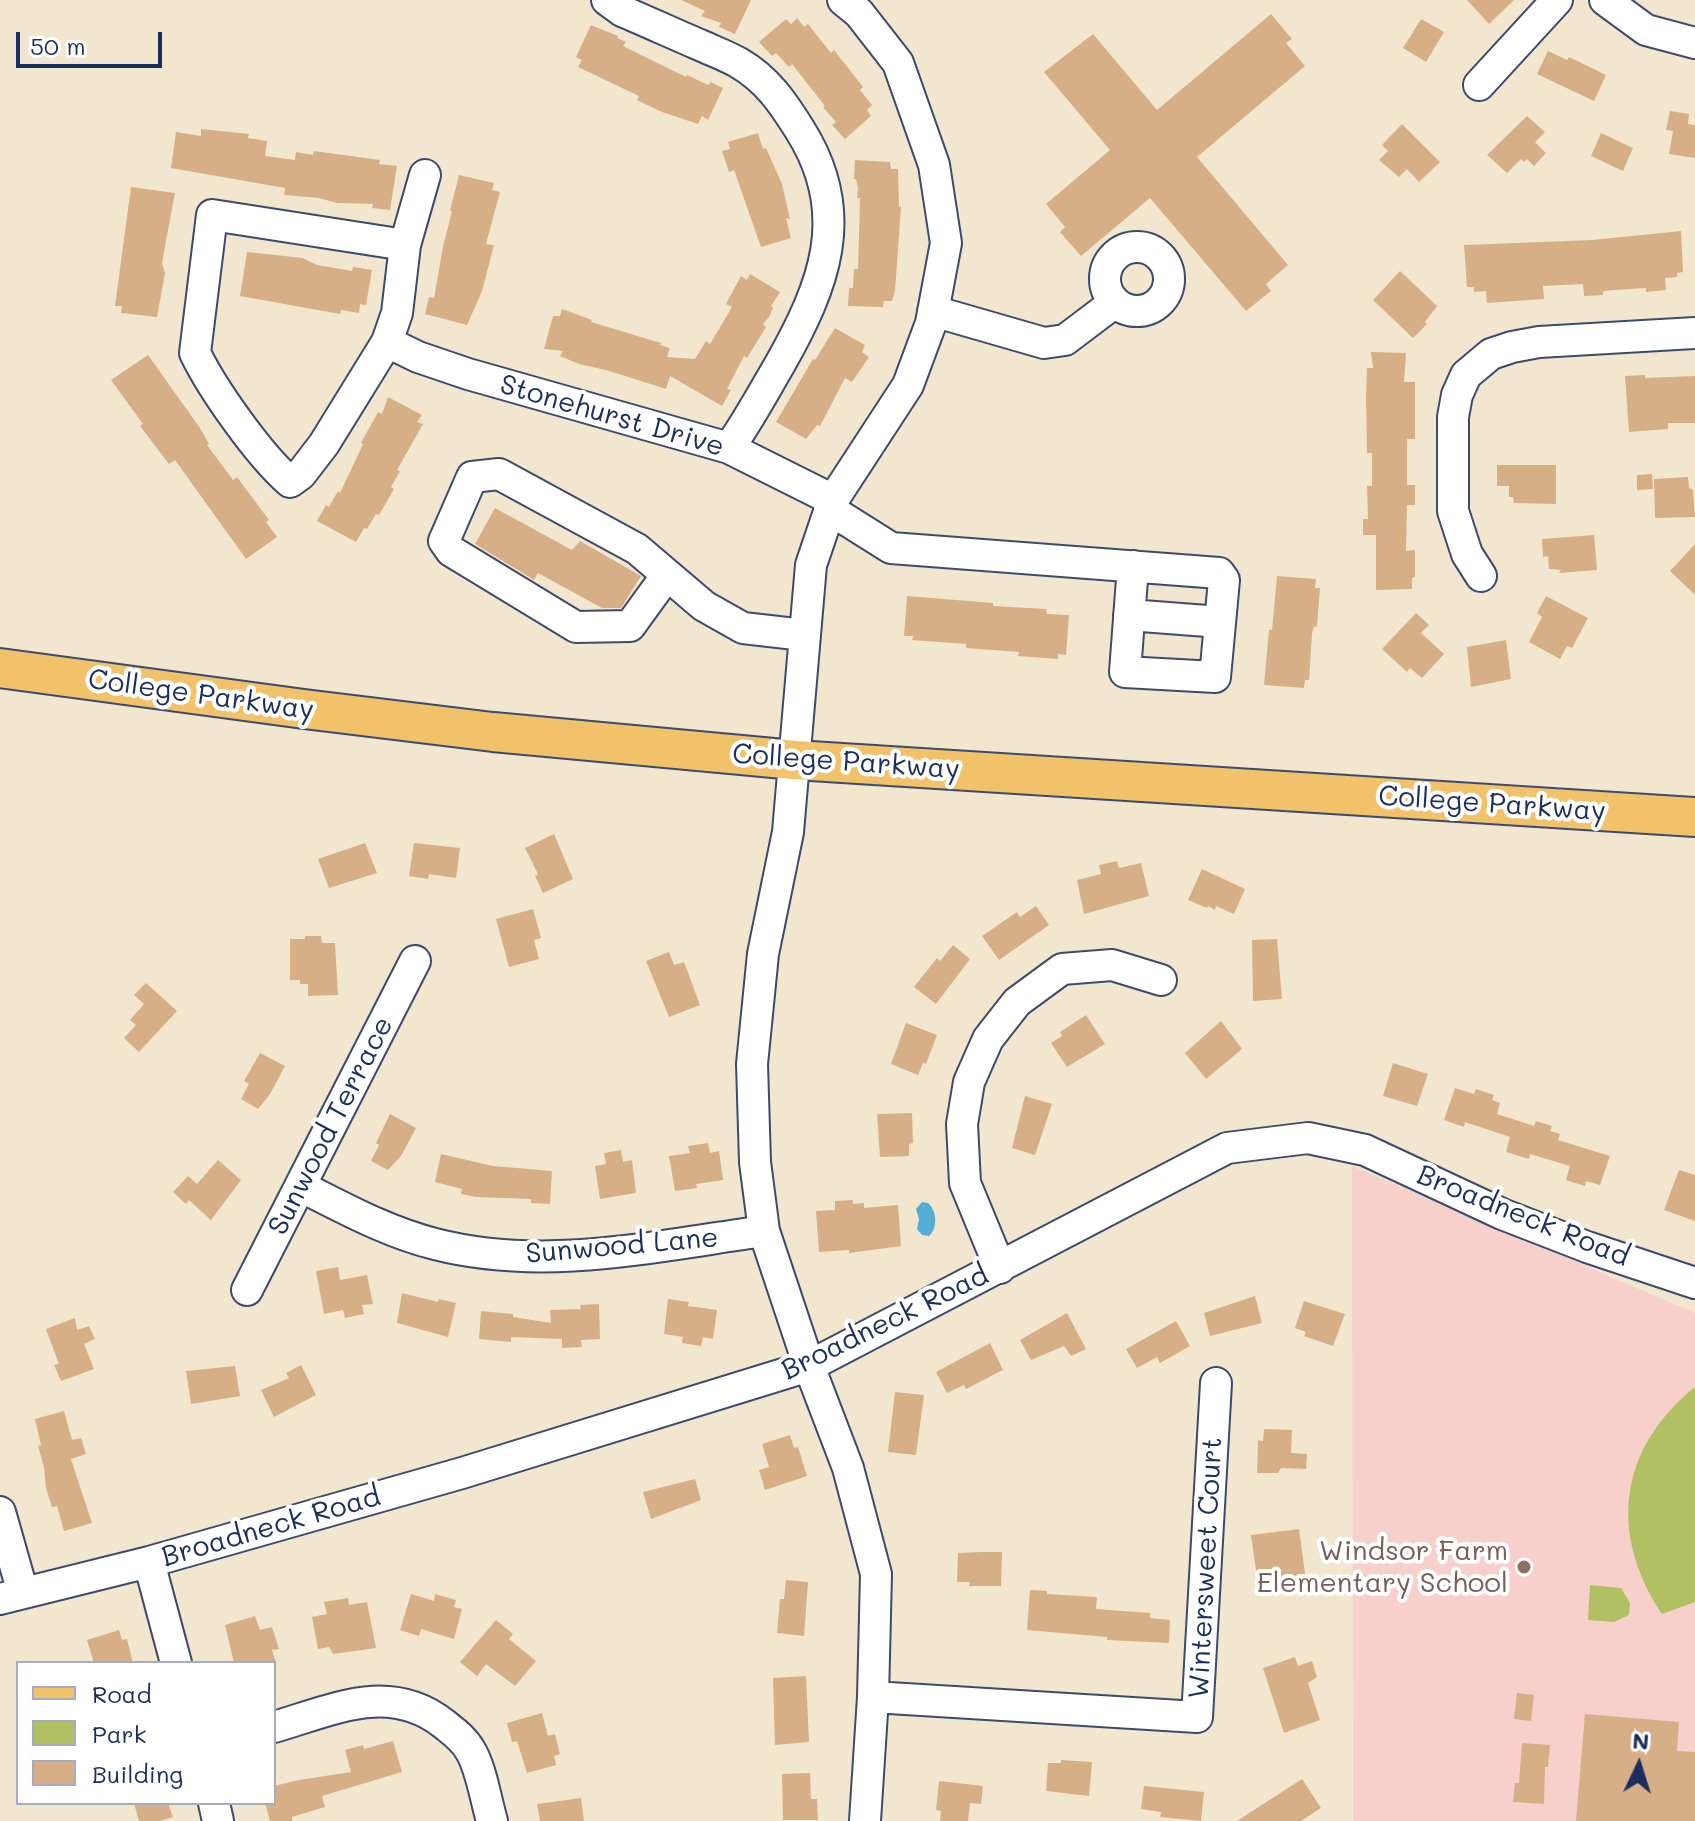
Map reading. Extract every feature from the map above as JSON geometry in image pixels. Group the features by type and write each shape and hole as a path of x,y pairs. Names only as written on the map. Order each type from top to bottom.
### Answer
{"main road":[{"name":"College Parkway","path":"0,668 478,730 795,760 1695,817"}],"street":[{"path":"607,0 622,11 740,63 778,94 822,172 829,205 827,248 817,288 801,328 729,448"},
{"path":"843,0 859,13 898,63 934,165 946,243 933,311 908,385 831,505 811,565 788,832 763,954 752,1064 755,1162 764,1231 809,1366 848,1468 876,1574 873,1697 865,1821"},
{"path":"1479,85 1557,0"},
{"path":"1605,0 1646,30 1695,43"},
{"path":"405,245 212,215 195,353 204,371 274,468 290,482 301,474 324,444 387,342 397,313 405,245 425,175"},
{"path":"933,311 1044,343 1065,340 1114,303"},
{"path":"1481,576 1463,545 1453,511 1453,417 1457,395 1466,375 1491,354 1539,342 1695,333"},
{"name":"Stonehurst Drive","path":"387,342 418,357 468,374 729,448 831,505 891,548 1219,573 1224,580 1220,622"},
{"path":"667,575 630,626 576,627 451,551 444,541 472,477 499,474 637,549 704,606 743,628 804,635"},
{"path":"1129,615 1220,622 1215,677 1125,672 1129,615 1133,566"},
{"name":"Sunwood Terrace","path":"247,1290 415,961"},
{"path":"1000,1268 965,1183 962,1124 969,1082 988,1039 1017,1002 1062,969 1112,965 1161,980"},
{"name":"Broadneck Road","path":"12,1596 149,1562 521,1456 809,1366 1227,1148 1308,1138 1365,1150 1502,1214 1587,1247 1695,1283"},
{"name":"Sunwood Lane","path":"300,1186 379,1225 434,1244 487,1255 539,1258 577,1256 764,1231"},
{"name":"Wintersweet Court","path":"873,1697 1197,1717 1216,1383"},
{"path":"0,1512 12,1596"},
{"path":"149,1562 175,1661"},
{"path":"276,1726 366,1700 414,1706 461,1738 472,1752 492,1821"}],"shaded area":[{"name":"Windsor Farm Elementary School","path":"1352,1166 1695,1313 1695,1821 1353,1821"}],"green space":[{"path":"1695,1387 1695,1602 1662,1614 1645,1583 1634,1553 1629,1523 1630,1493 1637,1464 1650,1437 1670,1411"},
{"path":"1590,1585 1621,1588 1630,1603 1629,1615 1614,1622 1588,1620"}],"water":[{"path":"922,1202 931,1206 935,1215 934,1229 929,1236 922,1235 917,1229 919,1219 916,1209"}],"building":[{"path":"681,0 751,0 735,34 719,27 721,23 701,16 705,11"},
{"path":"1467,0 1514,0 1489,24"},
{"path":"1271,14 1292,39 1286,43 1305,66 1197,157 1288,265 1266,284 1271,291 1246,311 1150,198 1081,256 1060,232 1065,227 1046,204 1110,150 1044,72 1093,34 1157,110"},
{"path":"797,18 804,27 808,24 831,53 834,50 863,87 860,90 872,105 867,110 871,116 845,139 832,125 836,122 825,106 792,64 789,67 776,53 772,56 759,42 786,19 791,24"},
{"path":"1421,19 1444,32 1426,62 1403,48"},
{"path":"591,25 618,36 626,42 623,46 686,77 723,88 708,120 702,116 698,124 662,112 637,100 639,96 578,67 582,60 576,57"},
{"path":"1548,51 1567,60 1569,57 1606,75 1594,101 1537,74"},
{"path":"1670,111 1689,114 1688,124 1695,125 1695,158 1669,154 1673,131 1666,130"},
{"path":"1527,116 1545,132 1535,142 1546,153 1534,166 1527,159 1524,162 1521,159 1507,173 1487,155"},
{"path":"1402,124 1440,162 1419,182 1407,169 1399,177 1379,160 1388,151 1382,145"},
{"path":"201,129 249,134 248,138 267,141 265,156 295,160 296,152 313,155 314,151 380,160 379,164 397,166 390,210 372,208 373,204 337,203 284,195 285,188 171,168 176,132 201,136"},
{"path":"758,133 782,184 791,238 761,247 734,170 729,172 722,151 730,149 728,142"},
{"path":"1601,133 1633,148 1623,171 1591,156"},
{"path":"855,160 890,162 891,169 898,169 901,207 895,291 892,301 884,301 883,307 848,306 854,269 858,269 860,198 857,198 858,188 854,179"},
{"path":"459,175 494,183 492,190 500,192 486,244 494,245 482,291 467,325 425,314 429,297 434,298"},
{"path":"131,187 175,193 162,264 165,273 157,317 121,313 122,306 115,306"},
{"path":"1681,231 1683,272 1677,273 1677,277 1665,278 1666,290 1615,290 1603,291 1603,295 1584,296 1583,284 1543,286 1544,299 1487,303 1486,291 1474,292 1474,287 1467,287 1464,245 1592,240"},
{"path":"247,252 303,258 317,265 352,271 353,267 372,270 366,305 360,304 359,313 341,310 340,314 240,296"},
{"path":"1400,271 1437,306 1425,322 1427,324 1413,338 1373,300"},
{"path":"750,274 780,292 763,324 766,327 747,358 744,356 722,406 670,376 666,389 579,364 560,356 563,351 544,349 553,316 560,316 562,309 591,322 661,343 670,348 667,357 695,359 706,341 710,344 732,307 726,304 741,276 747,280"},
{"path":"835,328 865,345 862,352 869,357 852,382 845,378 820,426 817,425 806,439 776,422"},
{"path":"1371,352 1406,353 1404,382 1415,382 1415,439 1407,439 1407,485 1415,485 1415,505 1407,505 1406,551 1415,550 1412,589 1376,590 1376,535 1363,535 1363,519 1368,519 1367,486 1372,486 1372,453 1367,453 1366,397 1367,368 1373,368"},
{"path":"148,355 200,428 207,445 233,480 237,477 269,520 266,522 277,537 246,559 175,460 169,464 140,426 143,424 111,380"},
{"path":"1645,375 1645,378 1695,376 1695,423 1668,423 1668,429 1629,432 1625,376"},
{"path":"388,397 422,415 417,422 423,424 397,470 400,471 391,487 394,489 379,515 376,514 367,529 364,528 356,542 317,521 326,505 329,507 338,491 340,493 361,443 378,412 382,414"},
{"path":"1497,465 1556,465 1556,504 1514,503 1513,497 1509,497 1509,486 1497,486"},
{"path":"1652,474 1653,489 1637,490 1637,475"},
{"path":"1688,477 1689,488 1693,490 1695,517 1655,518 1654,479"},
{"path":"495,508 572,550 580,541 641,576 621,608 602,608 538,573 534,580 475,544"},
{"path":"1594,535 1597,570 1559,573 1561,570 1549,569 1548,556 1543,557 1542,539"},
{"path":"1695,544 1695,595 1670,571"},
{"path":"1277,576 1316,579 1315,588 1320,588 1317,627 1314,626 1312,634 1309,680 1305,680 1304,688 1264,685"},
{"path":"907,596 1046,609 1047,614 1069,615 1066,655 1058,654 1058,659 1018,656 1019,652 912,640 913,636 904,636"},
{"path":"1546,596 1588,618 1572,648 1567,646 1560,659 1529,642 1542,617 1537,613"},
{"path":"1416,613 1429,625 1421,633 1444,654 1422,678 1410,668 1407,672 1382,649"},
{"path":"1506,640 1511,679 1471,687 1467,647"},
{"path":"554,834 573,879 543,893 535,876 538,874 525,848"},
{"path":"365,843 377,873 329,888 318,859"},
{"path":"414,843 460,848 456,878 429,874 428,879 409,876"},
{"path":"1117,861 1119,868 1141,863 1149,896 1084,914 1077,880 1101,874 1099,865"},
{"path":"1202,869 1245,889 1234,914 1216,906 1215,910 1188,900"},
{"path":"1036,906 1049,925 999,960 982,936 1017,912 1020,917"},
{"path":"533,909 541,938 534,940 539,959 509,967 496,919"},
{"path":"305,936 321,936 322,943 335,943 338,995 308,996 308,984 290,980 290,939 305,939"},
{"path":"1277,939 1282,999 1253,1001 1252,940"},
{"path":"953,945 970,959 936,1004 914,987 937,958 940,961"},
{"path":"669,952 674,965 684,962 700,1005 669,1017 646,961"},
{"path":"146,983 177,1011 139,1052 124,1038 136,1025 130,1020 144,1004 134,995"},
{"path":"1086,1015 1105,1044 1067,1067 1051,1043 1062,1036 1060,1032"},
{"path":"1221,1021 1242,1049 1206,1079 1185,1053"},
{"path":"906,1023 937,1035 926,1064 923,1063 918,1075 891,1064"},
{"path":"260,1053 285,1066 258,1109 241,1099 249,1084 244,1081"},
{"path":"1393,1063 1428,1074 1417,1106 1383,1096"},
{"path":"1455,1088 1474,1094 1476,1089 1494,1095 1492,1100 1500,1103 1497,1114 1534,1126 1536,1121 1552,1126 1550,1131 1560,1134 1558,1140 1610,1156 1600,1185 1586,1181 1585,1186 1566,1180 1570,1166 1530,1154 1529,1159 1506,1152 1510,1137 1465,1122 1464,1127 1444,1120"},
{"path":"1025,1096 1052,1104 1035,1155 1012,1148"},
{"path":"912,1113 913,1143 909,1144 909,1156 880,1157 877,1114"},
{"path":"390,1114 416,1128 401,1156 388,1170 371,1161"},
{"path":"708,1143 710,1153 719,1151 723,1180 675,1191 669,1156 690,1153 688,1146"},
{"path":"621,1150 623,1162 632,1160 636,1193 600,1199 595,1166 606,1164 604,1153"},
{"path":"441,1154 493,1166 552,1171 550,1204 531,1203 531,1199 461,1194 462,1189 435,1182"},
{"path":"218,1160 241,1180 211,1220 189,1200 186,1204 173,1192 188,1176 197,1184"},
{"path":"1679,1170 1695,1175 1695,1221 1664,1210"},
{"path":"853,1200 853,1204 864,1203 864,1208 898,1205 901,1246 849,1253 849,1250 819,1252 816,1211 835,1210 835,1201"},
{"path":"338,1267 340,1280 367,1275 373,1304 362,1305 364,1314 345,1318 343,1310 324,1314 316,1271"},
{"path":"402,1293 456,1303 448,1337 397,1323"},
{"path":"1255,1296 1262,1323 1210,1336 1204,1313"},
{"path":"668,1299 689,1302 688,1306 717,1310 713,1339 703,1337 701,1346 682,1343 683,1337 664,1334"},
{"path":"1304,1301 1345,1314 1333,1346 1304,1336 1306,1332 1295,1328"},
{"path":"599,1304 600,1339 581,1340 582,1347 562,1348 562,1339 511,1337 511,1342 479,1339 481,1311 513,1314 513,1317 551,1323 550,1310 581,1309 580,1305"},
{"path":"1067,1313 1086,1349 1071,1356 1064,1346 1031,1360 1020,1340"},
{"path":"75,1318 77,1330 89,1326 95,1339 84,1344 94,1369 61,1381 54,1365 59,1364 46,1329"},
{"path":"1176,1321 1190,1346 1160,1363 1157,1357 1137,1368 1126,1349"},
{"path":"990,1343 1003,1370 966,1389 964,1385 947,1393 936,1372"},
{"path":"301,1365 316,1395 274,1417 261,1390 289,1378 286,1373"},
{"path":"235,1366 240,1396 191,1404 186,1371"},
{"path":"895,1392 924,1395 916,1455 888,1452"},
{"path":"64,1411 72,1440 81,1438 86,1454 71,1459 92,1523 64,1531 57,1506 52,1507 46,1488 35,1419"},
{"path":"1264,1429 1292,1430 1291,1453 1307,1454 1306,1469 1281,1468 1278,1473 1257,1473 1258,1440 1263,1441"},
{"path":"790,1435 794,1448 798,1447 807,1476 765,1490 759,1470 769,1467 762,1444"},
{"path":"695,1479 701,1500 651,1519 643,1492"},
{"path":"1299,1529 1306,1580 1302,1581 1302,1586 1259,1592 1251,1535"},
{"path":"1002,1552 1001,1586 969,1586 970,1582 957,1582 958,1553"},
{"path":"786,1580 808,1582 804,1636 777,1633 780,1599 784,1599"},
{"path":"1030,1590 1097,1597 1096,1609 1150,1613 1150,1618 1170,1620 1169,1643 1107,1640 1107,1637 1027,1630"},
{"path":"411,1594 434,1601 435,1594 456,1600 454,1607 462,1609 454,1639 421,1629 419,1636 400,1630"},
{"path":"348,1598 349,1605 367,1602 376,1648 333,1654 329,1647 318,1649 312,1617 327,1614 324,1602"},
{"path":"255,1616 260,1630 272,1627 279,1649 272,1650 275,1661 234,1661 225,1625"},
{"path":"496,1620 513,1634 509,1639 536,1661 515,1686 486,1664 477,1676 460,1662"},
{"path":"119,1630 122,1640 127,1639 132,1661 93,1661 87,1640"},
{"path":"1295,1657 1298,1666 1312,1661 1317,1677 1308,1683 1320,1720 1284,1733 1263,1668"},
{"path":"806,1676 809,1742 775,1745 773,1678"},
{"path":"1517,1693 1534,1695 1531,1721 1514,1719"},
{"path":"542,1713 548,1736 555,1734 560,1754 554,1756 556,1765 527,1773 517,1741 512,1742 507,1723"},
{"path":"1585,1714 1679,1722 1677,1751 1695,1752 1695,1821 1576,1821"},
{"path":"393,1741 402,1772 322,1796 325,1807 292,1817 292,1821 270,1821 266,1805 276,1805 276,1786 351,1772 345,1750 363,1745 364,1749"},
{"path":"1522,1743 1550,1745 1548,1767 1545,1767 1544,1804 1513,1802 1515,1783 1519,1783"},
{"path":"1061,1760 1092,1762 1089,1796 1046,1791 1048,1763 1061,1763"},
{"path":"810,1773 811,1799 817,1799 818,1820 783,1820 782,1774"},
{"path":"1302,1779 1321,1808 1301,1821 1237,1821"},
{"path":"939,1781 983,1786 981,1804 970,1803 968,1821 940,1821 941,1811 936,1810"},
{"path":"1144,1786 1204,1792 1201,1821 1160,1817 1161,1812 1141,1809"},
{"path":"581,1798 584,1821 540,1821 537,1804"},
{"path":"135,1805 169,1805 173,1817 160,1821 139,1821"}],"place":[{"name":"Windsor Farm Elementary School","path":"1524,1567"}]}
